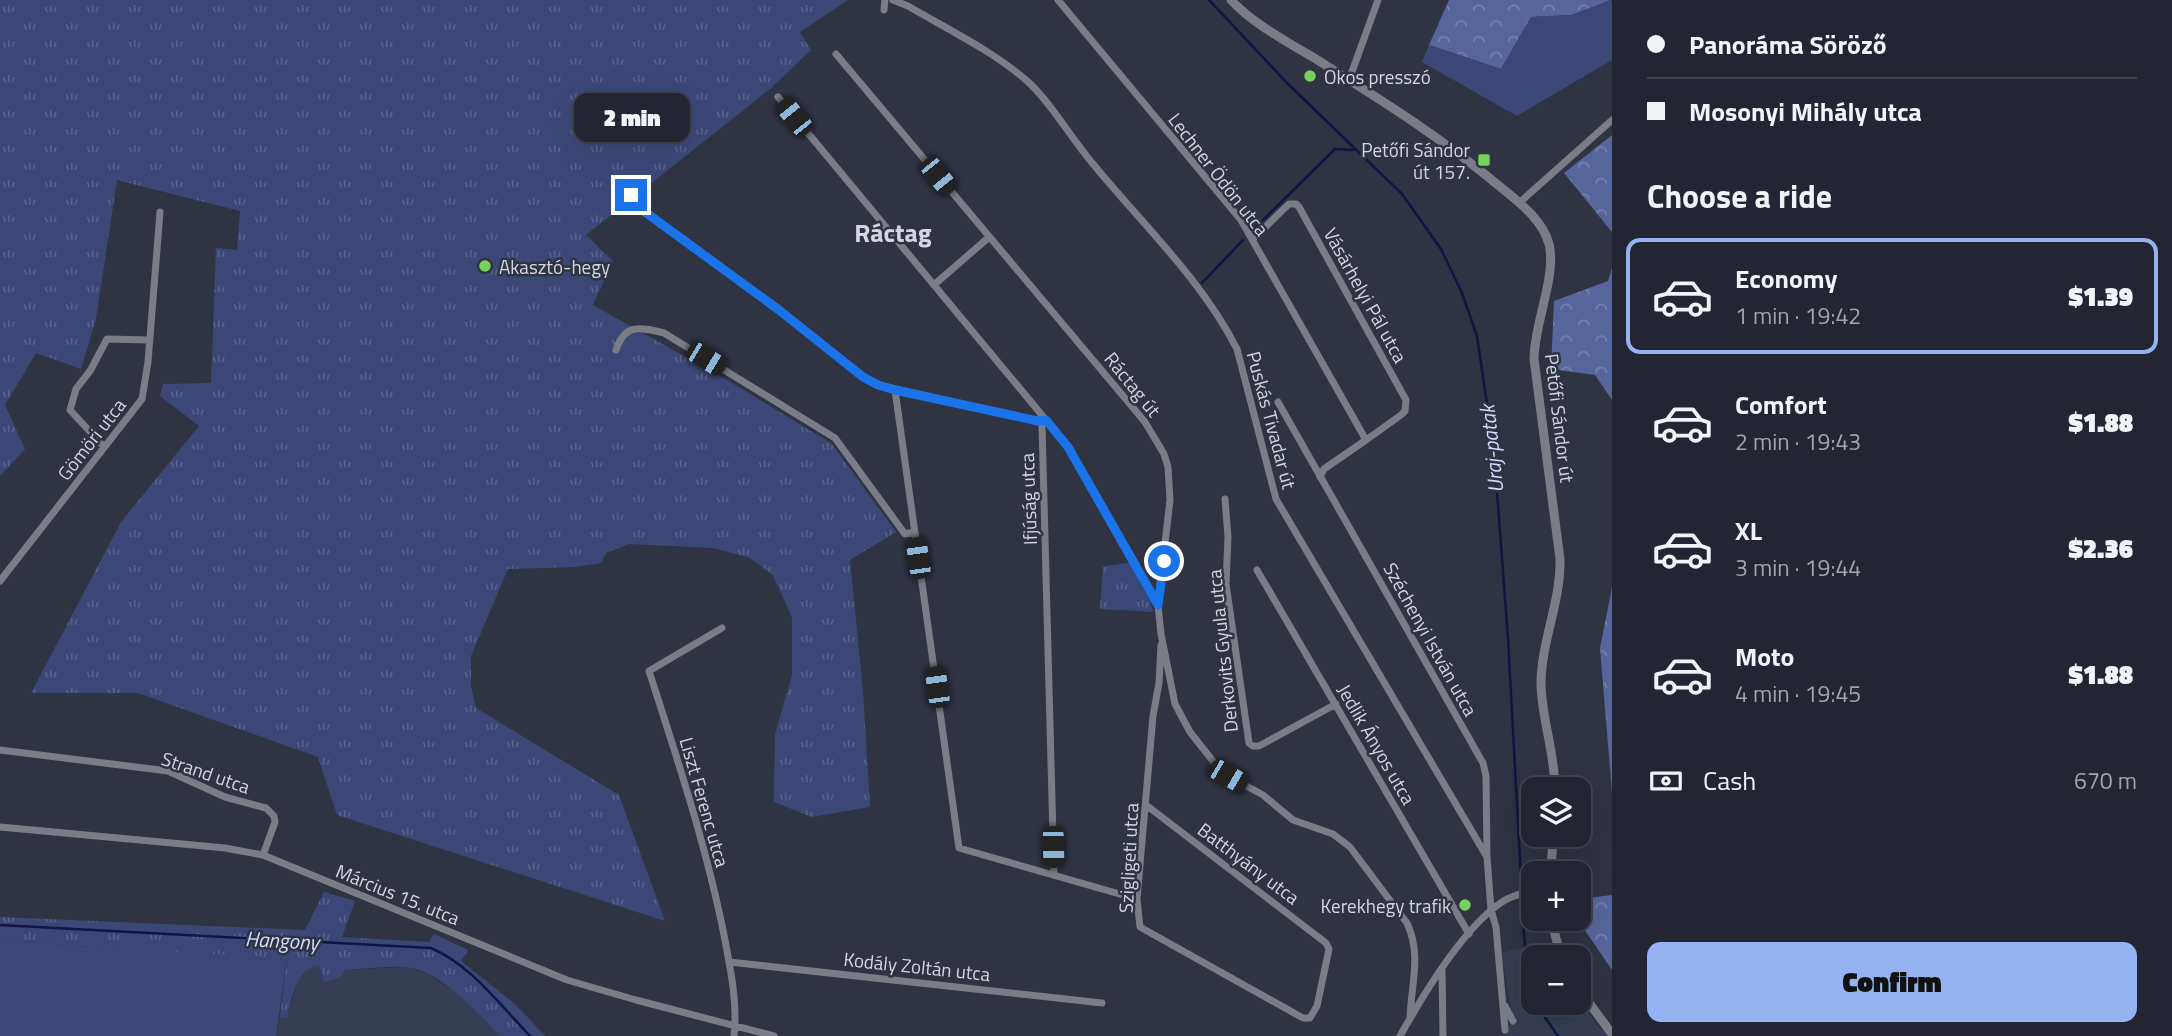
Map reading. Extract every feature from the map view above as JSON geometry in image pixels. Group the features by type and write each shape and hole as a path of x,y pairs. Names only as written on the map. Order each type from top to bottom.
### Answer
{"street":[{"path":"884,10 885,0"},
{"name":"Puskás Tivadar út","path":"893,0 908,5 1009,67 1030,84 1089,159 1196,285 1226,327 1237,349 1276,499 1487,857"},
{"name":"Lechner Ödön utca","path":"1059,0 1241,220 1366,440"},
{"path":"1349,80 1378,0"},
{"name":"Petőfi Sándor út","path":"1234,1 1267,28 1454,149 1519,203 1543,229 1550,254 1548,279 1534,342 1534,359 1560,559 1561,582 1544,653 1541,680 1553,777"},
{"name":"Ráctag út","path":"836,54 1145,422 1164,454 1168,467 1170,500 1158,605"},
{"path":"778,97 1068,447 1158,605 1161,634 1177,709 1190,732 1220,770 1263,795 1293,820 1334,834 1350,847 1407,923 1416,953 1410,1018"},
{"path":"1519,203 1612,120"},
{"path":"631,195 641,209 779,310 863,377 895,390 1038,421 1046,420"},
{"name":"Vásárhelyi Pál utca","path":"1253,239 1289,204 1299,207 1406,400 1405,411 1366,440"},
{"name":"Gömöri utca","path":"0,580 142,399 148,362 160,212"},
{"path":"935,284 988,237"},
{"path":"616,350 626,332 640,327 664,333 824,430 835,438 905,534 914,532"},
{"path":"104,447 70,410 76,390 107,339 149,340"},
{"path":"895,390 959,848 1137,899"},
{"name":"Széchenyi István utca","path":"1278,402 1483,763 1486,776 1491,910 1496,926 1505,1030"},
{"name":"Ifjúság utca","path":"1046,420 1042,426 1054,874"},
{"path":"1320,477 1324,469 1366,440"},
{"name":"Derkovits Gyula utca","path":"1225,499 1228,537 1226,584 1249,743 1258,746 1336,705"},
{"name":"Jedlik Ányos utca","path":"1257,570 1469,934"},
{"name":"Liszt Ferenc utca","path":"722,628 649,671 705,852 729,962 734,1036"},
{"name":"Szigligeti utca","path":"1161,634 1159,683 1153,716 1137,899 1140,927 1303,1018 1307,1019 1313,1015"},
{"name":"Strand utca","path":"0,751 168,771 225,797 267,808 274,816 275,822 263,855"},
{"name":"Batthyány utca","path":"1146,805 1322,938 1329,949 1313,1015"},
{"name":"Március 15. utca","path":"0,827 225,848 263,855 567,980 774,1036"},
{"path":"1400,1036 1442,969 1469,934 1491,910 1521,894"},
{"name":"Kodály Zoltán utca","path":"729,962 1102,1003"},
{"path":"1442,969 1443,1036"},
{"path":"1503,1001 1513,1021"},
{"path":"1591,1006 1612,1034"}],"shaded area":[{"path":"1521,948 1521,1015 1590,1015 1608,1036 1503,1036 1502,1033 1513,1021 1502,953"},
{"path":"319,965 341,977 343,970 407,967 427,974 459,994 500,1036 276,1036 280,1017 287,1018 299,976 307,967"}],"green space":[{"path":"0,0 848,0 800,32 811,50 770,89 586,235 613,261 593,305 727,380 832,444 896,532 850,560 863,691 870,807 812,817 774,802 775,734 792,675 792,618 773,575 750,558 714,548 629,544 606,553 601,563 575,567 508,569 471,656 471,686 476,708 619,795 665,921 337,815 318,757 138,693 31,693 121,522 199,426 160,396 163,384 211,383 216,248 237,250 240,211 117,180 96,319 81,369 36,353 5,405 25,449 0,476"},
{"path":"1449,0 1611,0 1572,15 1531,17 1501,69 1429,45"},
{"path":"1612,0 1612,60 1517,116 1422,62 1429,45 1501,69 1531,17 1572,15"},
{"path":"1612,135 1612,232 1564,173"},
{"path":"1612,268 1612,400 1595,375 1551,369 1554,301 1608,281"},
{"path":"1129,563 1150,601 1153,612 1100,609 1103,566"},
{"path":"1612,587 1612,793 1600,648"},
{"path":"324,892 355,901 342,937 429,942 434,934 468,950 461,961 515,1004 545,1036 500,1036 444,983 431,975 404,967 344,970 341,977 324,982 319,965 311,968 299,978 287,1018 280,1017 287,959 0,939 0,917 305,930"},
{"path":"1612,895 1612,970 1585,931 1591,931 1591,898"},
{"path":"0,939 287,958 276,1036 0,1036"}],"waterway":[{"name":"Uraj-patak","path":"1209,0 1287,83 1402,194 1441,249 1462,293 1477,336 1494,452 1508,638 1525,945"},
{"path":"1254,229 1335,149 1354,150"},
{"path":"1202,283 1243,240"},
{"name":"Hangony","path":"0,925 431,948 446,955 472,975 530,1036"},
{"name":"Uraj-patak","path":"1543,1015 1558,1036"}],"place":[{"name":"Okos presszó","path":"1310,76"},
{"name":"Petőfi Sándor út 157.","path":"1484,160"},
{"name":"Akasztó-hegy","path":"485,266"},
{"name":"Kerekhegy trafik","path":"1465,905"}],"district":[{"name":"Ráctag","path":"893,232"}],"route":[{"path":"631,195 641,209 779,310 863,377 895,390 1038,421 1046,420 1068,447 1158,605 1164,561"}]}
